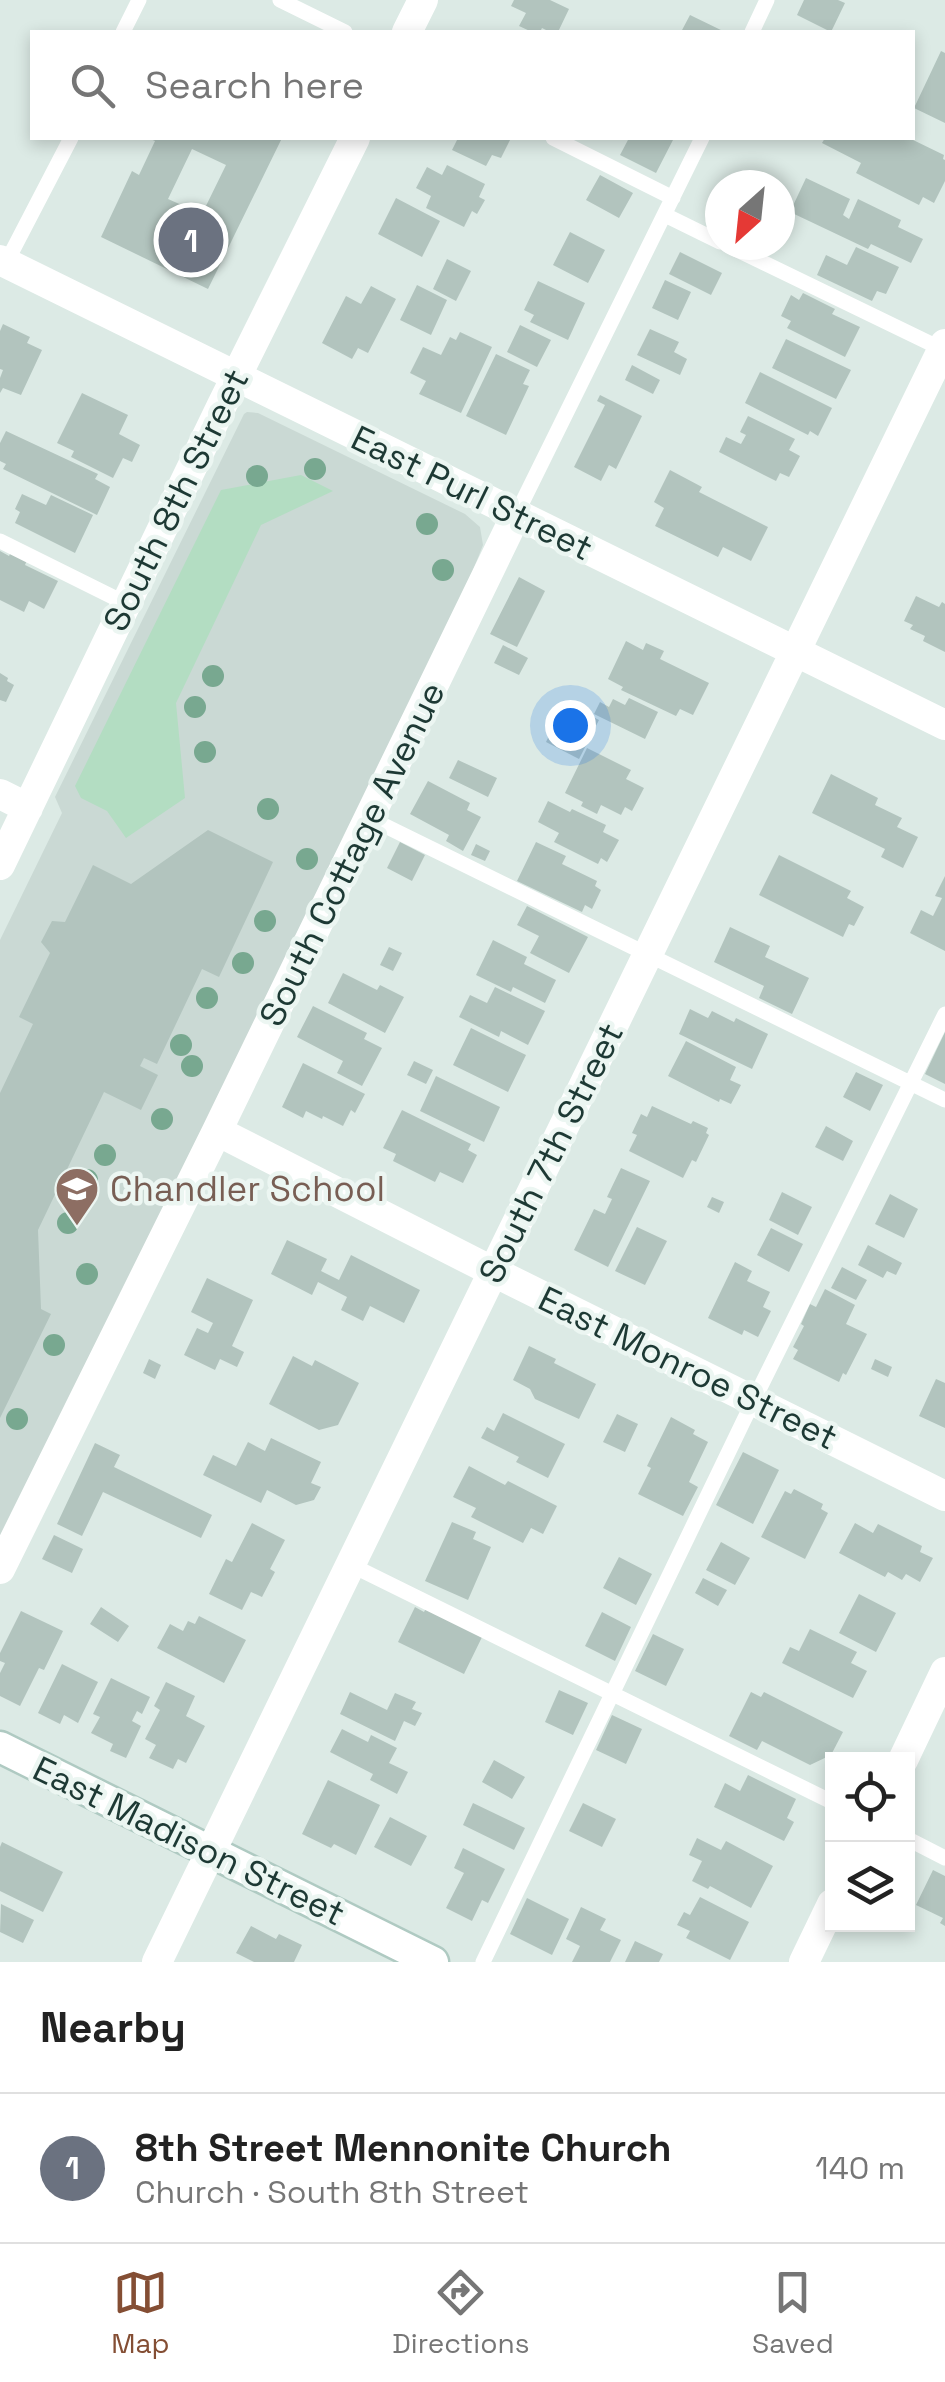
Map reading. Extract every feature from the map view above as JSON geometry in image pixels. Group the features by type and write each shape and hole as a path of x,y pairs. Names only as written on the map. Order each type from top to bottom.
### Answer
{"street":[{"path":"408,30 423,0"},
{"name":"South 8th Street","path":"0,864 354,140"},
{"name":"East Purl Street","path":"2,266 236,376 945,725"},
{"name":"South 7th Street","path":"156,1962 944,348"},
{"name":"South Cottage Avenue","path":"0,1569 516,515"},
{"path":"0,794 28,808"},
{"name":"East Monroe Street","path":"217,1132 945,1496"},
{"path":"906,1752 945,1672"},
{"name":"East Madison Street","path":"0,1747 432,1962"},
{"path":"804,1962 825,1918"}],"lane":[{"path":"124,30 139,0"},
{"path":"280,0 341,30"},
{"path":"753,30 767,0"},
{"path":"2,266 69,140"},
{"path":"558,140 673,198"},
{"name":"South Cottage Avenue","path":"516,515 701,140"},
{"path":"665,215 705,234"},
{"path":"759,260 944,348"},
{"path":"0,541 127,604"},
{"path":"369,818 945,1100"},
{"path":"482,1962 945,1014"},
{"path":"351,1565 825,1799"},
{"path":"914,1842 945,1858"}],"shaded area":[{"name":"Chandler School","path":"247,412 258,413 465,514 480,527 483,545 462,598 0,1541 0,940 62,813 55,797"}],"green space":[{"path":"301,475 333,491 261,525 176,703 185,798 126,838 107,811 81,798 75,786 221,490"}],"building":[{"path":"514,0 550,0 569,9 559,30 528,30 519,26 526,13 511,6"},
{"path":"804,0 845,3 832,30 797,15"},
{"path":"690,15 721,30 682,30"},
{"path":"941,51 945,53 945,123 915,106"},
{"path":"153,140 281,140 208,289 101,237 132,171 139,175","holes":["192,149 226,165 202,214 168,199"]},
{"path":"457,140 510,140 501,158 492,155 486,166 452,150"},
{"path":"628,140 673,140 656,173 620,155"},
{"path":"913,140 944,155 945,181 934,203 923,197 919,205 856,173 861,163 822,143"},
{"path":"447,165 485,184 479,197 485,200 477,214 472,211 464,227 426,208 431,196 416,188 427,167 442,175"},
{"path":"600,175 633,193 619,218 586,200"},
{"path":"806,178 850,199 843,215 849,219 858,199 901,220 898,227 923,239 911,263 871,244 868,249 795,214 795,201"},
{"path":"396,198 440,221 422,257 378,234"},
{"path":"570,232 605,250 588,283 553,265"},
{"path":"856,247 899,267 886,294 877,291 872,301 817,275 826,255 847,265"},
{"path":"680,252 722,273 711,295 669,274"},
{"path":"447,259 471,271 456,301 433,289"},
{"path":"665,280 691,292 678,320 652,308"},
{"path":"538,281 585,303 568,340 530,322 534,315 524,310"},
{"path":"417,285 447,300 431,335 400,320"},
{"path":"371,286 396,299 368,353 358,348 352,359 322,343 346,296 361,304"},
{"path":"803,293 835,309 832,314 860,327 845,357 787,328 791,321 781,316 791,295 799,300"},
{"path":"3,324 30,337 27,343 42,350 21,395 3,388 0,393"},
{"path":"520,325 551,340 537,367 507,352"},
{"path":"650,329 679,342 674,352 687,359 680,375 637,355"},
{"path":"460,332 492,347 461,413 419,394 426,381 410,373 423,347 441,355 450,337 456,340"},
{"path":"786,339 851,370 836,399 772,368"},
{"path":"496,354 530,370 523,384 529,386 506,435 466,416"},
{"path":"632,365 660,380 653,394 625,380"},
{"path":"760,372 832,408 818,436 810,431 808,435 745,403"},
{"path":"82,393 128,415 119,434 140,445 132,462 123,458 113,478 71,457 74,451 57,443"},
{"path":"600,395 642,416 616,469 609,465 601,481 574,467 605,405 597,401"},
{"path":"748,416 795,439 789,450 800,456 789,477 780,473 776,481 719,452 726,437 741,444 746,435 740,432"},
{"path":"6,431 98,474 95,479 110,487 97,515 3,469 6,464 0,461 0,443"},
{"path":"670,470 702,487 699,492 768,527 751,561 723,547 718,557 655,526 664,508 654,502"},
{"path":"22,494 46,505 51,495 93,515 75,553 15,523 20,512 15,509"},
{"path":"0,551 27,560 25,565 58,581 44,609 29,601 24,612 0,600"},
{"path":"519,577 545,591 517,647 490,634"},
{"path":"916,596 939,607 942,602 945,604 945,652 923,641 925,636 910,629 913,625 904,621"},
{"path":"626,641 643,650 646,643 664,651 660,659 709,683 693,715 680,709 676,716 621,690 623,687 608,679"},
{"path":"503,645 528,658 519,675 494,663"},
{"path":"0,673 14,685 6,702 0,700"},
{"path":"629,698 658,712 645,739 594,714 600,702 609,707 613,699 625,705"},
{"path":"565,703 599,720 579,759 546,742"},
{"path":"587,748 631,770 626,779 644,788 632,811 625,807 621,815 601,805 597,814 565,793"},
{"path":"458,760 497,778 488,797 449,778"},
{"path":"831,774 878,798 875,805 902,818 897,827 918,837 903,868 881,857 885,849 812,813"},
{"path":"428,781 470,803 467,810 481,817 463,851 446,841 449,835 410,814"},
{"path":"548,801 606,825 603,832 619,840 607,862 601,858 598,864 554,842 559,833 538,822"},
{"path":"208,830 273,862 219,977 202,969 157,1064 144,1058 140,1066 158,1075 141,1110 104,1092 38,1230 41,1309 51,1314 0,1418 0,1093 33,1024 19,1017 50,953 41,942 52,921 65,922 93,865 131,884"},
{"path":"400,842 425,855 412,881 387,868"},
{"path":"536,842 566,856 562,864 597,881 595,886 601,890 592,909 585,905 582,912 517,881"},
{"path":"476,844 490,851 485,861 471,855"},
{"path":"779,855 851,891 847,898 864,907 843,937 759,895"},
{"path":"945,876 945,951 910,933 921,910 933,916 942,898 935,896"},
{"path":"527,906 588,937 569,973 530,953 539,936 517,925"},
{"path":"730,927 770,946 765,957 809,978 792,1014 759,998 764,986 714,962"},
{"path":"493,940 527,957 524,964 556,980 545,1003 476,975"},
{"path":"389,947 402,953 393,971 380,965"},
{"path":"343,973 377,990 380,985 404,997 385,1033 328,1003"},
{"path":"495,987 545,1011 528,1045 501,1031 499,1037 459,1017 470,995 487,1003"},
{"path":"313,1006 367,1033 364,1039 382,1048 362,1086 337,1073 343,1061 297,1037"},
{"path":"690,1009 708,1018 712,1011 734,1022 736,1018 768,1034 752,1069 679,1034"},
{"path":"471,1028 526,1055 508,1092 453,1065"},
{"path":"945,1032 945,1084 925,1074"},
{"path":"686,1041 736,1067 730,1080 741,1085 731,1104 720,1099 719,1102 668,1076"},
{"path":"414,1061 433,1070 426,1084 407,1075"},
{"path":"303,1063 365,1094 343,1126 306,1111 303,1118 282,1107"},
{"path":"856,1072 883,1085 870,1111 843,1097"},
{"path":"436,1076 500,1107 484,1142 420,1111"},
{"path":"652,1106 708,1128 709,1135 696,1162 692,1160 683,1178 629,1151 641,1114 647,1117"},
{"path":"402,1110 471,1144 468,1150 477,1155 463,1183 440,1172 435,1182 393,1161 396,1154 383,1148"},
{"path":"826,1126 853,1141 843,1161 815,1147"},
{"path":"621,1168 650,1181 608,1267 574,1250 594,1209 605,1214 612,1199 607,1197"},
{"path":"782,1192 812,1207 798,1235 769,1220"},
{"path":"890,1194 918,1209 904,1238 875,1224"},
{"path":"712,1197 724,1202 719,1213 707,1207"},
{"path":"637,1227 667,1241 645,1285 615,1271"},
{"path":"771,1228 803,1244 789,1272 757,1255"},
{"path":"287,1240 327,1259 321,1271 339,1280 351,1255 420,1290 404,1323 370,1306 363,1321 341,1310 347,1297 318,1282 312,1295 271,1274"},
{"path":"868,1245 902,1263 896,1275 887,1271 883,1278 858,1265"},
{"path":"735,1262 752,1271 747,1281 770,1292 763,1307 771,1311 758,1337 744,1330 742,1335 708,1318"},
{"path":"842,1267 867,1280 856,1300 831,1288"},
{"path":"207,1278 253,1300 232,1346 244,1352 237,1367 220,1359 215,1370 184,1355 197,1328 208,1333 213,1323 191,1312"},
{"path":"825,1289 855,1305 846,1324 867,1334 839,1382 793,1359 798,1350 793,1347 810,1304 816,1307"},
{"path":"529,1346 596,1384 579,1419 535,1399 530,1389 513,1380"},
{"path":"293,1356 312,1366 315,1360 359,1383 338,1425 319,1430 269,1404"},
{"path":"149,1359 161,1365 155,1379 143,1373"},
{"path":"875,1359 892,1367 888,1377 871,1369"},
{"path":"936,1379 945,1383 945,1428 919,1416"},
{"path":"503,1413 565,1444 548,1478 516,1462 519,1457 481,1438 487,1427 494,1431"},
{"path":"617,1414 638,1424 625,1452 603,1442"},
{"path":"671,1417 708,1442 689,1482 698,1487 683,1516 638,1494"},
{"path":"271,1438 321,1462 311,1483 321,1487 314,1500 296,1505 267,1490 261,1503 203,1475 213,1455 236,1466 248,1442 265,1451"},
{"path":"95,1443 120,1455 114,1467 212,1515 201,1538 103,1492 82,1536 57,1524"},
{"path":"743,1452 779,1470 753,1524 716,1505"},
{"path":"469,1466 557,1506 543,1534 531,1528 523,1543 471,1517 476,1508 453,1497"},
{"path":"794,1489 823,1504 821,1509 828,1513 805,1559 761,1537 785,1491 791,1494"},
{"path":"452,1522 476,1532 473,1539 491,1547 468,1600 425,1581"},
{"path":"252,1523 285,1540 270,1569 275,1572 262,1597 251,1592 242,1610 209,1594 226,1559 232,1562"},
{"path":"855,1523 873,1533 878,1524 922,1546 920,1552 933,1558 920,1582 906,1574 902,1580 888,1572 885,1577 839,1553"},
{"path":"54,1535 83,1549 72,1573 42,1559"},
{"path":"721,1542 750,1558 735,1585 706,1570"},
{"path":"619,1557 652,1574 636,1605 603,1588"},
{"path":"703,1578 727,1590 718,1606 695,1593"},
{"path":"859,1594 896,1613 876,1652 839,1633"},
{"path":"427,1606 484,1633 464,1674 398,1642 415,1607 424,1612"},
{"path":"101,1607 129,1626 118,1642 90,1624"},
{"path":"21,1611 63,1631 20,1706 0,1696 0,1673 5,1663 0,1661 0,1653"},
{"path":"602,1612 631,1627 615,1661 585,1646"},
{"path":"199,1616 246,1640 224,1683 157,1648 170,1624 183,1631 188,1621 195,1624"},
{"path":"810,1629 857,1652 851,1663 867,1671 853,1698 782,1663 790,1647 799,1651"},
{"path":"653,1634 684,1649 666,1686 635,1671"},
{"path":"62,1664 98,1682 78,1723 64,1715 60,1724 38,1713"},
{"path":"111,1678 150,1697 142,1714 137,1711 132,1721 141,1726 126,1758 110,1751 113,1744 91,1733 100,1717 93,1714"},
{"path":"166,1682 195,1696 186,1716 205,1726 186,1763 178,1759 173,1769 149,1758 156,1745 145,1739 160,1710 154,1706"},
{"path":"559,1690 588,1703 573,1735 545,1722"},
{"path":"350,1692 387,1710 395,1693 416,1702 412,1709 422,1713 415,1726 404,1721 395,1741 340,1714"},
{"path":"751,1692 761,1697 764,1692 843,1732 833,1752 825,1752 825,1758 810,1765 762,1741 757,1750 729,1736"},
{"path":"612,1715 642,1729 626,1764 596,1750"},
{"path":"342,1729 368,1742 371,1735 397,1748 389,1763 408,1772 397,1794 370,1780 373,1774 330,1752"},
{"path":"494,1760 525,1777 512,1799 482,1782"},
{"path":"748,1775 796,1799 787,1818 794,1822 784,1841 714,1807 725,1783 740,1791"},
{"path":"328,1780 380,1805 356,1855 302,1834"},
{"path":"473,1803 525,1828 514,1850 463,1825"},
{"path":"583,1803 616,1819 602,1847 569,1831"},
{"path":"390,1817 427,1836 411,1866 374,1847"},
{"path":"697,1838 721,1850 726,1841 773,1866 751,1908 692,1881 702,1861 689,1855"},
{"path":"2,1842 63,1872 43,1912 0,1891"},
{"path":"463,1848 505,1869 488,1903 482,1900 472,1921 446,1908 464,1873 454,1868"},
{"path":"933,1870 945,1876 945,1926 940,1923 943,1918 916,1905"},
{"path":"700,1897 749,1922 730,1960 686,1938 690,1931 677,1925 684,1912 690,1915"},
{"path":"527,1898 569,1919 552,1955 510,1934"},
{"path":"1,1904 34,1920 23,1943 0,1932"},
{"path":"581,1907 606,1919 600,1930 621,1940 610,1962 572,1962 580,1946 566,1939"},
{"path":"251,1926 276,1939 279,1934 302,1945 294,1962 254,1962 236,1953"},
{"path":"635,1941 663,1954 659,1962 625,1962"}],"place":[{"name":"8th Street Mennonite Church","path":"191,240"},
{"name":"Chandler School","path":"77,1227"}]}
